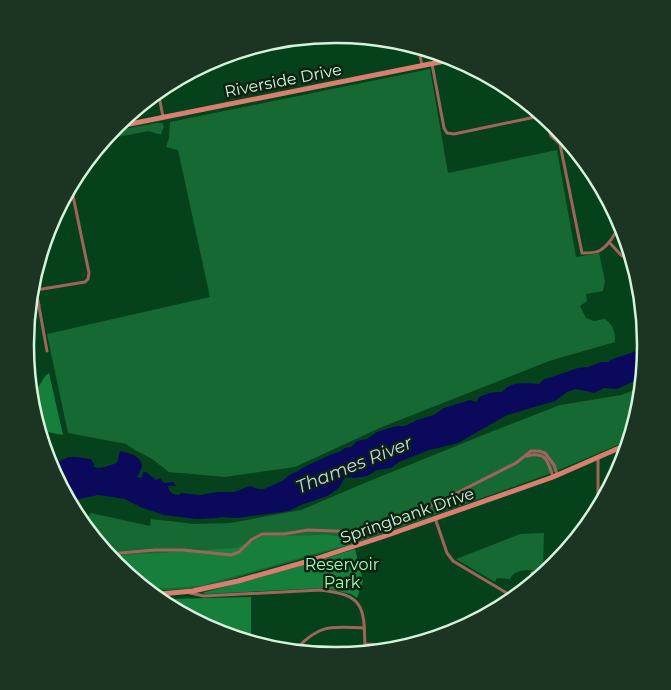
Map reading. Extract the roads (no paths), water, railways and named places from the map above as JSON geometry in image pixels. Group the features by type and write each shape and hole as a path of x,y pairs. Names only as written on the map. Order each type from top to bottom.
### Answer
{"main road":[{"name":"Riverside Drive","path":"131,124 441,62"},
{"name":"Springbank Drive","path":"165,594 187,592 238,581 309,561 555,476 619,448"}],"street":[{"path":"420,56 422,65"},
{"path":"432,64 444,128 447,133 454,134 533,117"},
{"path":"160,100 163,117"},
{"path":"550,133 560,144 582,254 601,250 615,233"},
{"path":"39,289 85,282 88,278 89,273 73,196"},
{"path":"609,242 624,257"},
{"path":"38,298 48,351"},
{"path":"118,553 183,550 231,555 239,552 251,540 262,534 284,534 308,530 361,532 381,527 457,494 516,463 530,451 545,453 554,465 555,476"},
{"path":"598,457 598,494"},
{"path":"435,518 447,553 453,561 507,593"},
{"path":"187,592 204,596 320,590 346,594 356,600 361,607 365,644 372,644"},
{"path":"301,644 313,633 323,629 333,627 364,628"}],"water":[{"name":"Thames River","path":"637,350 635,381 617,389 604,388 594,393 576,389 567,392 555,401 507,415 458,443 429,450 399,462 391,468 377,470 367,476 345,477 339,488 327,496 289,511 237,518 196,519 164,515 140,507 125,499 98,495 76,499 57,460 60,461 69,457 91,459 94,467 105,467 117,463 120,451 133,455 141,462 142,468 137,477 142,478 143,472 146,472 156,480 160,478 164,483 173,482 176,486 168,486 169,490 173,494 179,495 181,493 200,495 234,492 250,486 264,489 282,481 306,466 351,447 357,441 367,439 377,432 405,426 434,415 444,408 470,400 477,402 481,396 502,392 515,384 539,384 544,379 578,368 608,362 614,358"}],"park label":[{"name":"Reservoir Park","path":"342,573"}]}
